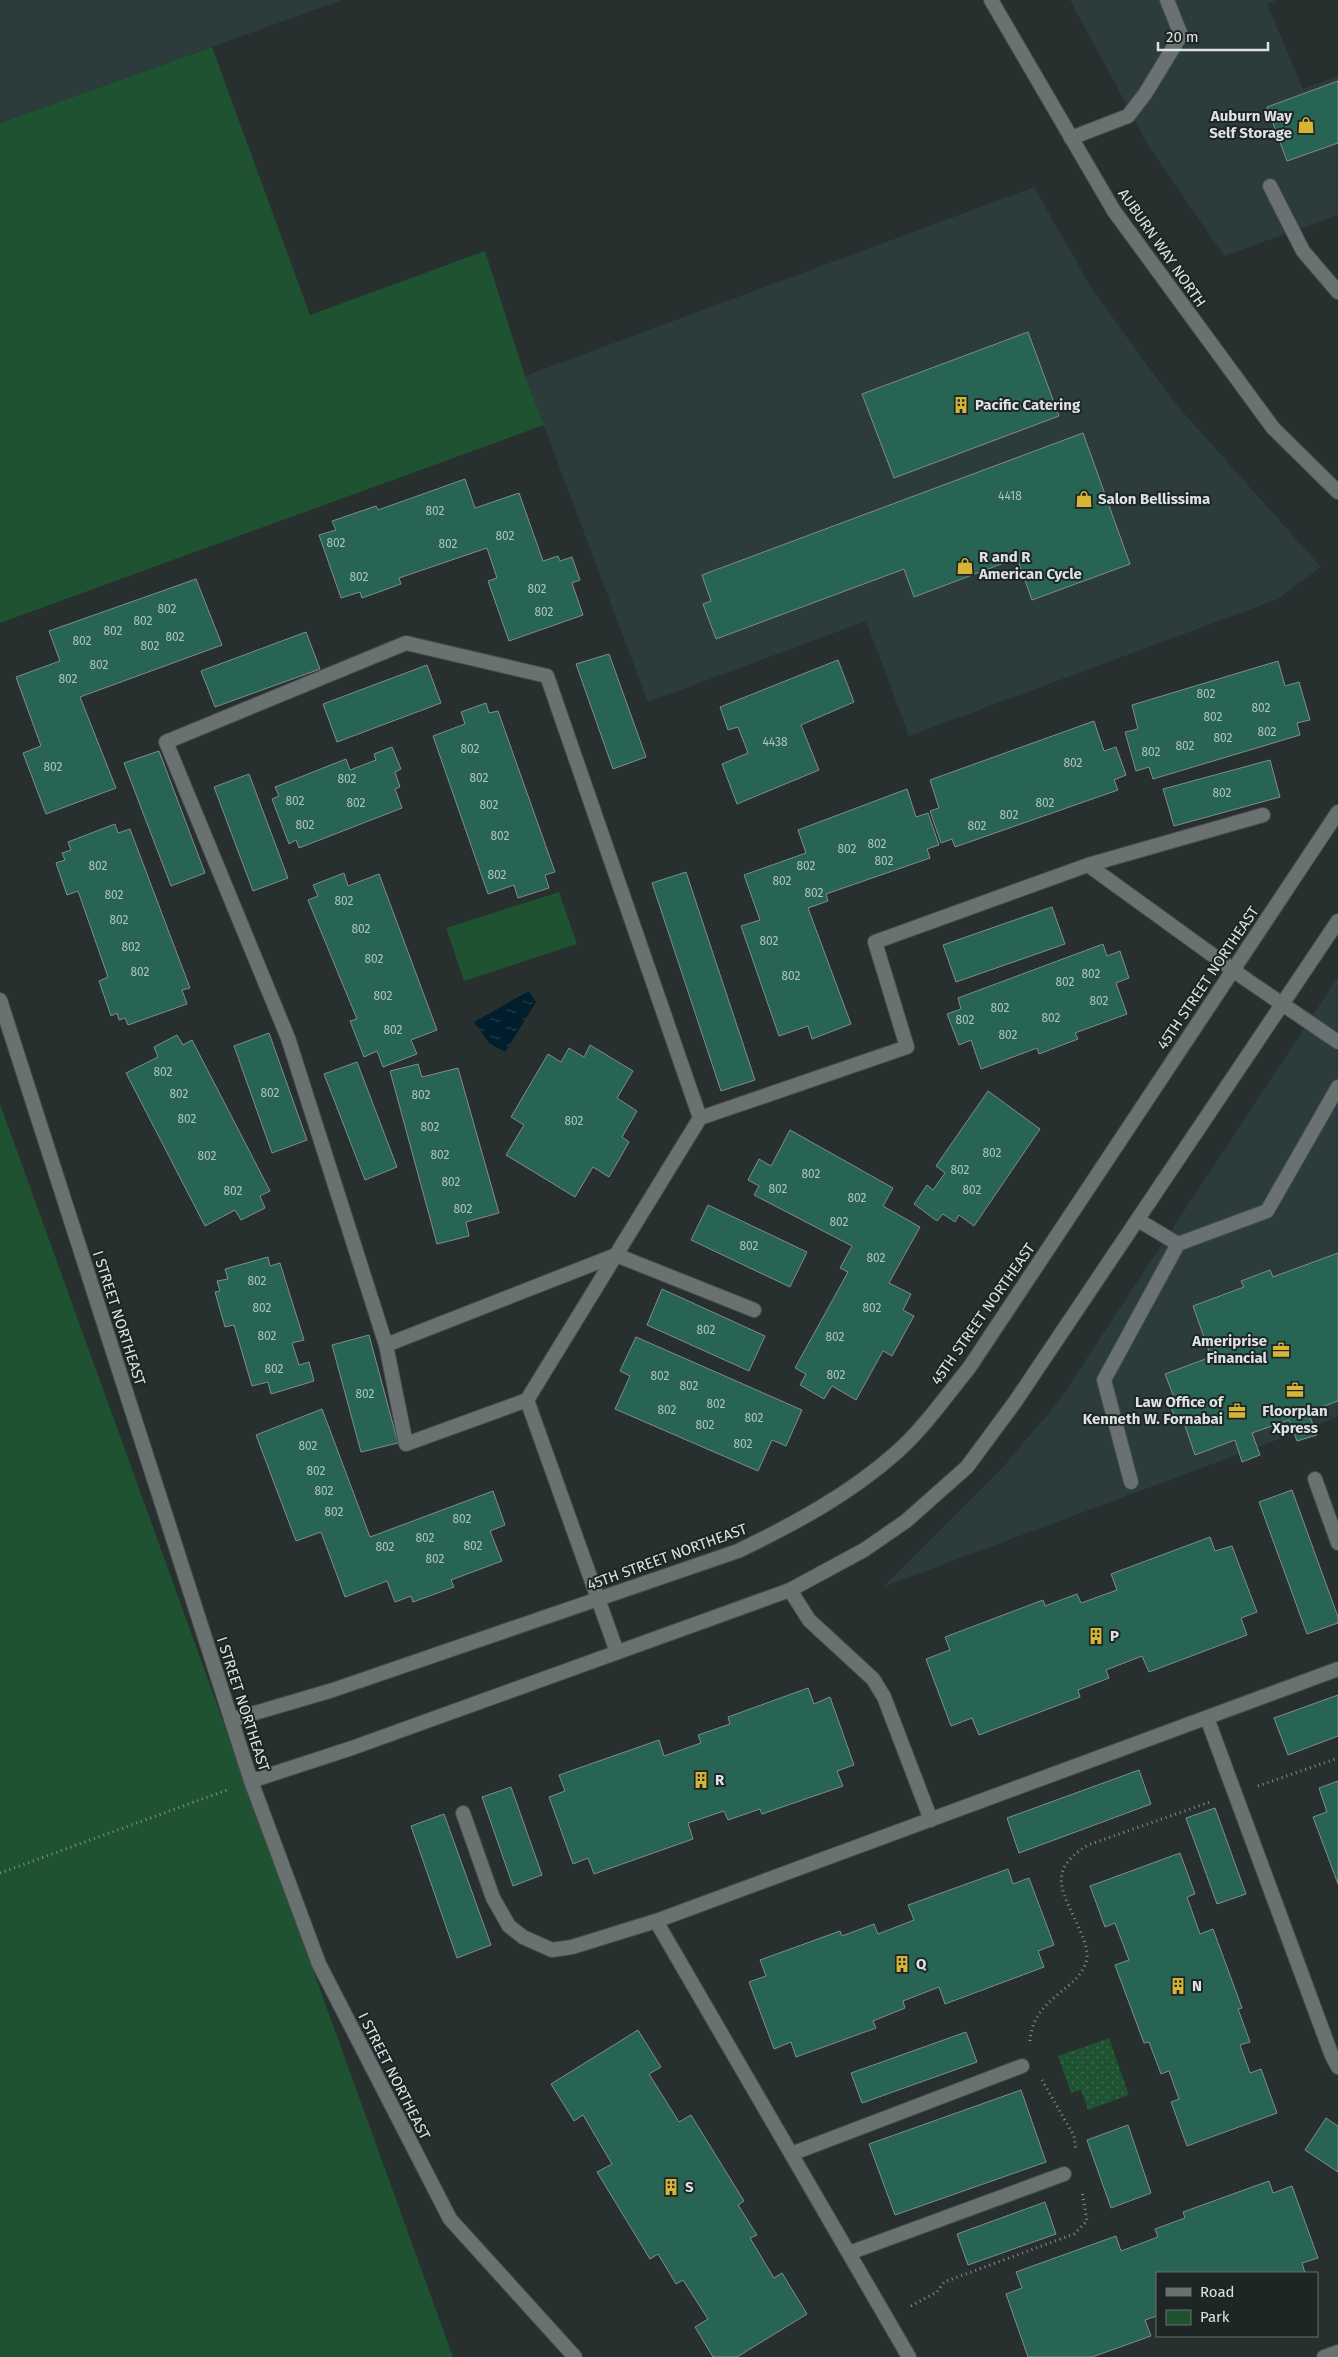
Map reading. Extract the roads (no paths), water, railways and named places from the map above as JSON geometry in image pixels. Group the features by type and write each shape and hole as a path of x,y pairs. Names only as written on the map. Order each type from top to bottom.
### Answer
{"street":[{"name":"AUBURN WAY NORTH","path":"991,0 1114,211 1273,428 1338,492"},
{"path":"1072,138 1128,116 1144,94 1181,35 1167,0"},
{"path":"1270,186 1303,250 1338,292"},
{"path":"700,1118 547,676 406,642 166,742 288,1038 386,1345 406,1444 527,1400 700,1118 906,1047 875,942 1088,865 1263,815"},
{"name":"45TH STREET NORTHEAST","path":"231,1720 333,1690 738,1551 788,1527 849,1490 898,1452 969,1368 1338,812"},
{"path":"1088,865 1232,970 1338,1042"},
{"path":"251,1781 352,1748 790,1590 864,1550 906,1521 967,1467 1015,1402 1338,921"},
{"name":"I STREET NORTHEAST","path":"0,1000 251,1781 319,1964 450,2219 575,2357"},
{"path":"1131,1482 1104,1380 1178,1244 1267,1211 1338,1087"},
{"path":"1138,1220 1178,1244"},
{"path":"386,1345 616,1255 754,1310"},
{"path":"527,1400 599,1599 616,1652"},
{"path":"1315,1479 1338,1543"},
{"path":"790,1590 809,1620 873,1679 884,1697 931,1820"},
{"path":"463,1813 493,1898 509,1926 523,1937 552,1950 572,1947 656,1921 1338,1669"},
{"path":"1206,1718 1338,2067"},
{"path":"656,1921 909,2357"},
{"path":"791,2154 1022,2066"},
{"path":"848,2253 1064,2174"},
{"path":"1324,2357 1338,2352"}],"water":[{"path":"529,991 536,1002 505,1052 489,1043 474,1022"}],"place":[{"name":"Auburn Way Self Storage","path":"1306,125"},
{"name":"Pacific Catering","path":"961,405"},
{"name":"Salon Bellissima","path":"1084,499"},
{"name":"R and R American Cycle","path":"965,566"},
{"name":"Ameriprise Financial","path":"1281,1350"},
{"name":"Floorplan Xpress","path":"1295,1390"},
{"name":"Law Office of Kenneth W. Fornabai","path":"1237,1411"},
{"name":"P","path":"1096,1636"},
{"name":"R","path":"701,1780"},
{"name":"Q","path":"902,1964"},
{"name":"N","path":"1178,1986"},
{"name":"S","path":"671,2187"}]}
